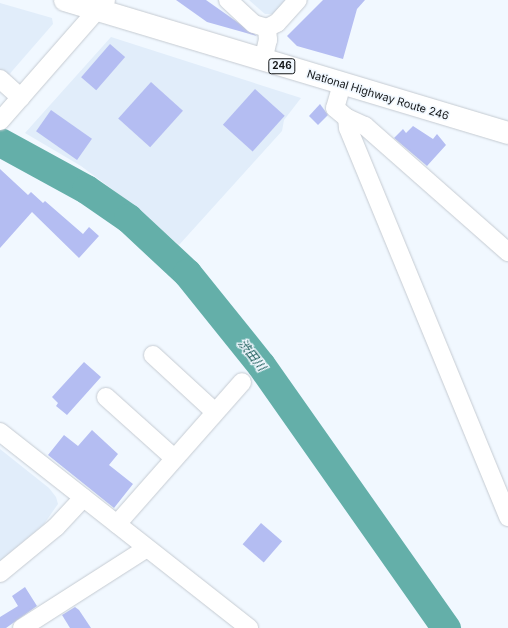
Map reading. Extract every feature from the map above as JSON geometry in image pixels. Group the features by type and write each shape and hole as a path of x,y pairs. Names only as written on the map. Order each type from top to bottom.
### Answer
{"highway":[{"name":"National Highway Route 246","path":"65,0 102,5 263,61 508,133"}],"street":[{"path":"228,0 254,24 267,28 277,24 294,1"},
{"path":"0,121 102,5"},
{"path":"263,61 268,40 267,28"},
{"path":"0,79 21,98"},
{"path":"342,84 335,108 347,118 365,126 508,252"},
{"path":"347,118 348,128 502,484 508,517"},
{"path":"153,355 215,412"},
{"path":"117,524 242,382"},
{"path":"106,397 174,458"},
{"path":"0,432 249,628"},
{"path":"0,573 56,527 83,498"},
{"path":"22,628 147,548"}],"shaded area":[{"path":"249,0 291,0 278,14 265,14"},
{"path":"0,3 52,18 53,24 0,85"},
{"path":"111,37 301,98 284,120 282,131 179,245 132,204 81,166 25,133"},
{"path":"0,449 49,488 56,497 58,504 44,524 0,561"}],"building":[{"path":"176,0 206,0 257,36 207,22"},
{"path":"323,0 365,0 357,9 343,59 297,46 287,36"},
{"path":"110,44 125,57 96,90 81,77"},
{"path":"151,82 183,111 150,147 118,118"},
{"path":"255,89 285,116 253,151 223,125"},
{"path":"320,104 328,115 318,125 309,116"},
{"path":"51,110 92,139 77,160 36,131"},
{"path":"413,126 433,139 437,134 446,145 427,166 394,138 403,129 406,133"},
{"path":"0,169 28,195 31,192 43,203 45,201 83,234 89,227 99,236 79,258 32,212 0,248"},
{"path":"84,362 101,377 67,415 56,406 58,403 52,397"},
{"path":"92,430 118,454 109,465 133,484 114,508 48,455 64,435 78,446"},
{"path":"261,523 282,541 264,563 243,544"},
{"path":"25,587 37,606 6,628 0,628 0,617 18,606 12,596"},
{"path":"75,607 79,610 91,628 70,628 62,615"}],"waterway":[{"name":"渋田川","path":"0,142 86,189 128,218 187,273 261,365 446,628"}]}
